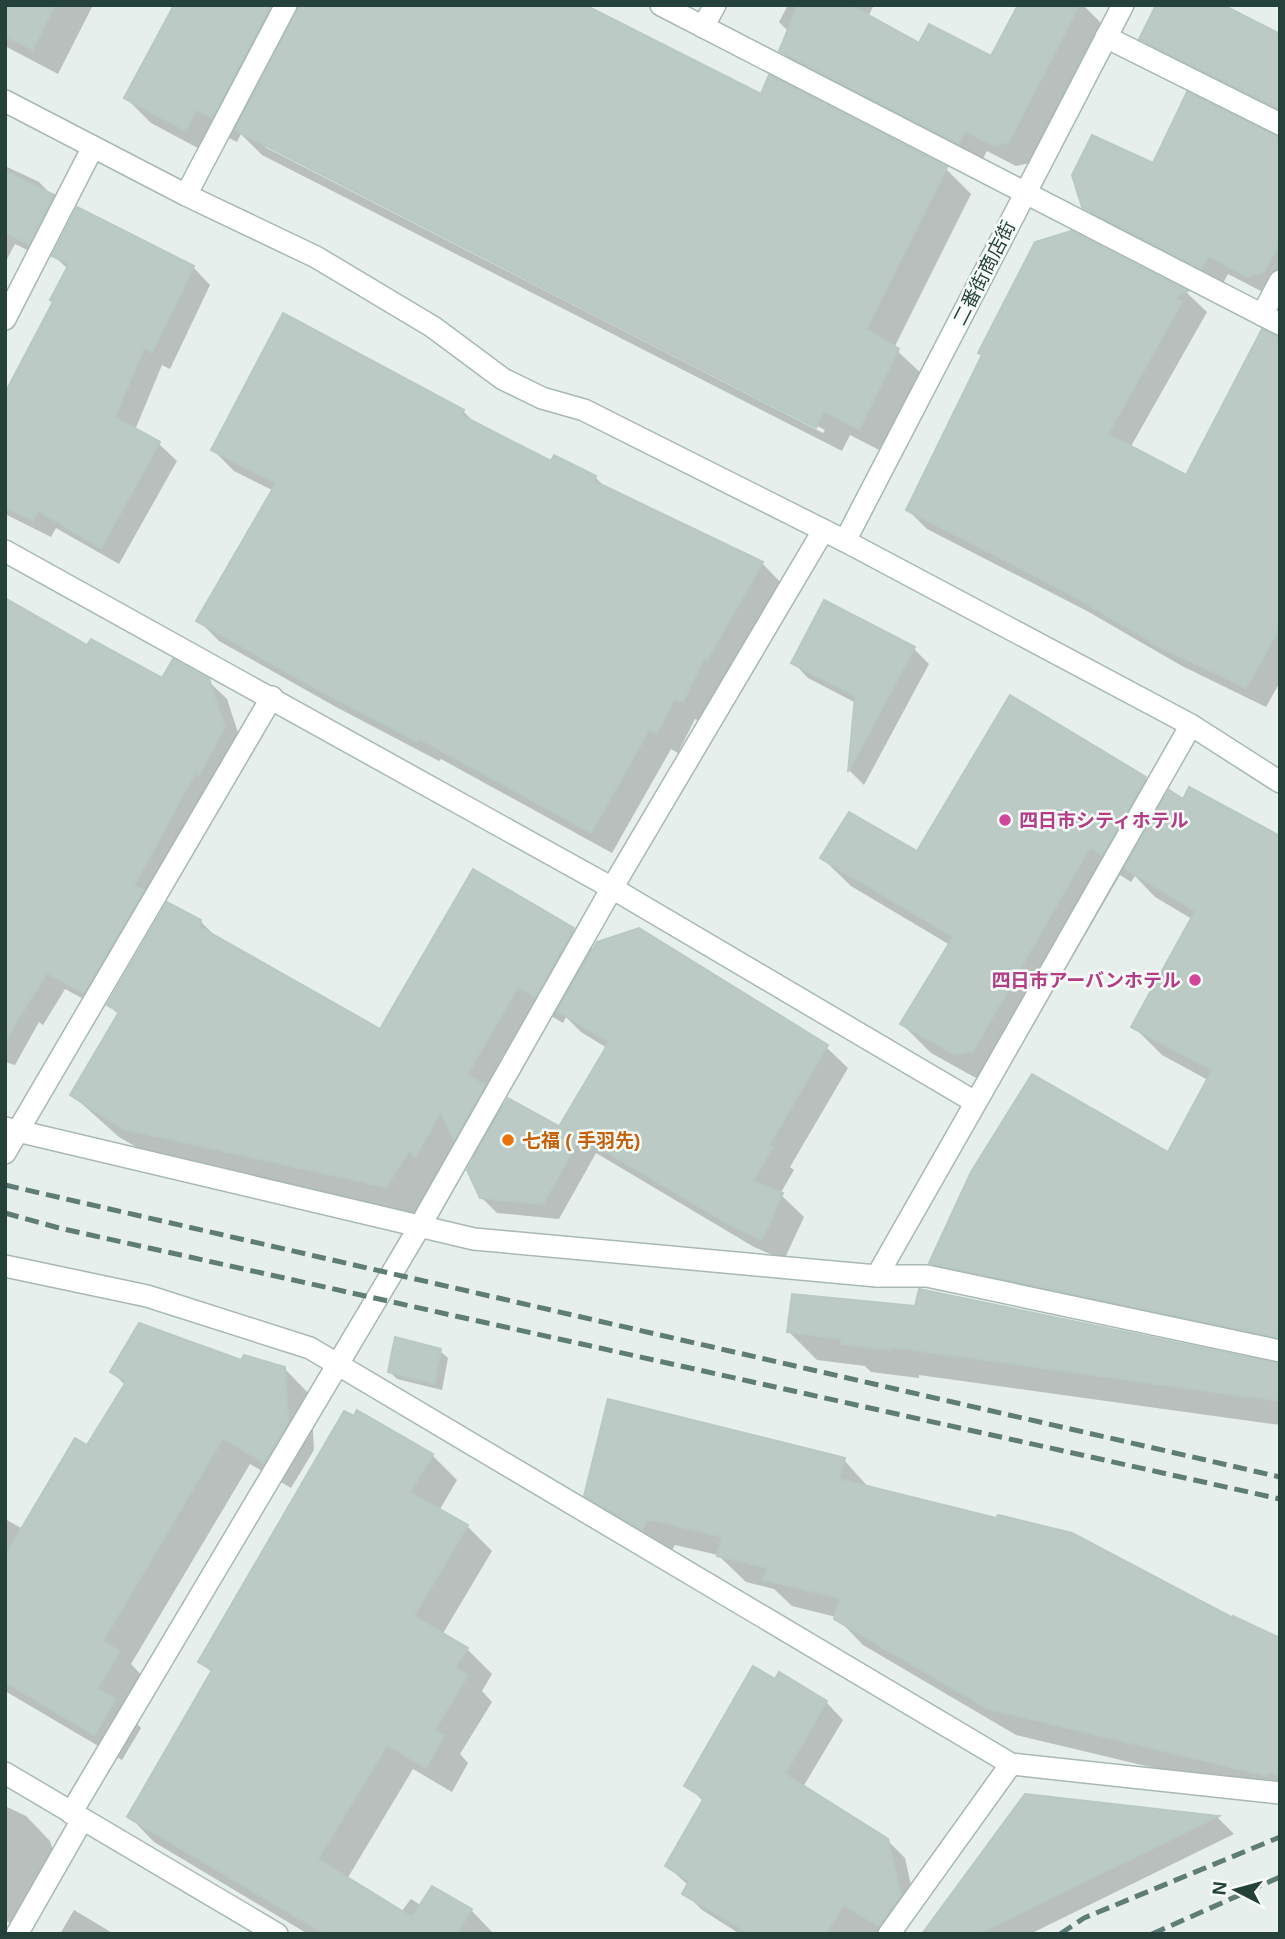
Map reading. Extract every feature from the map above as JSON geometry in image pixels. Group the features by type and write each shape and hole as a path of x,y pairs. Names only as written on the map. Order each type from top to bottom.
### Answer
{"street":[{"path":"186,195 286,5"},
{"path":"661,5 1271,320 1280,281"},
{"path":"703,27 715,5"},
{"name":"二番街商店街","path":"845,541 1123,5"},
{"path":"1107,37 1280,124"},
{"path":"5,101 186,195 316,257 433,327 503,379 542,398 584,410 845,541 1191,725 1280,782"},
{"path":"5,319 93,147"},
{"path":"17,1934 77,1816 338,1362 420,1226 612,888 823,531"},
{"path":"5,551 612,888 975,1102"},
{"path":"5,1153 11,1130 272,697"},
{"path":"877,1276 1191,725"},
{"path":"11,1130 474,1239 877,1276 927,1276 1280,1351"},
{"path":"5,1266 148,1296 310,1348 338,1362 1011,1764 1280,1793"},
{"path":"889,1934 1011,1764"},
{"path":"5,1773 277,1934"}],"building":[{"path":"5,5 55,5 33,50 5,36"},
{"path":"174,5 271,5 212,118 196,110 186,131 124,98"},
{"path":"299,5 585,5 761,94 769,75 947,167 866,329 899,349 859,430 824,411 816,428 235,130"},
{"path":"798,5 850,5 919,43 929,24 991,56 1018,5 1079,5 1009,142 994,146 965,131 959,144 779,51"},
{"path":"1156,5 1223,5 1280,34 1280,109 1139,39"},
{"path":"1187,92 1280,137 1280,243 1264,272 1248,277 1208,256 1201,269 1082,207 1072,175 1092,135 1153,163"},
{"path":"5,171 54,195 29,244 5,233"},
{"path":"77,207 194,266 152,353 144,348 115,417 160,442 101,548 38,511 33,521 5,507 5,393 53,302 50,300 69,264 52,256"},
{"path":"1071,231 1188,291 1174,298 1182,302 1108,434 1186,475 1262,329 1280,337 1280,627 1246,688 1160,647 1066,592 906,510 982,355 978,353 1035,242"},
{"path":"283,313 464,410 461,415 551,461 554,455 596,476 594,481 763,562 707,660 704,659 683,702 674,700 657,733 649,730 591,833 420,739 418,742 313,687 196,621 276,483 211,450"},
{"path":"5,598 87,645 91,639 162,678 173,659 209,679 225,727 199,775 195,773 134,886 144,890 84,993 47,973 5,1040"},
{"path":"824,600 915,647 848,772 855,696 791,663"},
{"path":"1010,695 1146,777 1102,855 1090,847 973,1051 955,1055 900,1024 953,937 820,858 849,812 917,851"},
{"path":"1189,787 1280,836 1280,1338 929,1263 971,1172 1032,1074 1168,1152 1212,1070 1131,1027 1195,911 1124,868 1169,790 1183,799"},
{"path":"473,869 574,928 535,997 518,987 467,1075 485,1085 454,1140 441,1112 415,1157 409,1151 386,1187 123,1129 70,1095 119,1012 107,1005 167,902 201,920 200,927 380,1029"},
{"path":"639,928 828,1045 769,1145 773,1147 753,1181 783,1193 762,1240 730,1225 560,1125 609,1042 557,1011 597,942"},
{"path":"508,1098 580,1138 543,1204 480,1198 467,1170"},
{"path":"919,1289 1280,1364 1280,1401 891,1347 891,1350 841,1344 841,1339 787,1332 792,1294 915,1306"},
{"path":"139,1323 241,1360 244,1355 285,1367 288,1423 264,1463 223,1438 103,1641 120,1651 97,1689 116,1699 94,1735 5,1682 5,1556 75,1438 87,1445 126,1382 110,1372"},
{"path":"395,1337 441,1349 435,1384 388,1372"},
{"path":"608,1399 845,1458 839,1479 996,1518 998,1515 1072,1533 1233,1618 1280,1638 1280,1775 1267,1773 1267,1776 988,1709 834,1619 840,1598 763,1580 767,1568 717,1556 722,1537 648,1519 642,1530 584,1496"},
{"path":"357,1410 433,1454 410,1492 468,1525 414,1616 468,1648 455,1668 468,1675 435,1730 444,1736 426,1768 387,1745 318,1859 412,1917 432,1886 472,1909 456,1934 325,1934 127,1817 212,1670 198,1662 344,1411 354,1416"},
{"path":"753,1666 775,1679 779,1672 827,1701 785,1774 888,1839 901,1895 879,1926 843,1905 826,1934 750,1934 682,1894 689,1881 665,1866 704,1798 684,1786"},
{"path":"1025,1794 1219,1816 978,1934 922,1934"}],"railway":[{"path":"5,1185 1280,1477"},
{"path":"5,1213 59,1228 1280,1499"},
{"path":"1060,1934 1084,1918 1280,1837"},
{"path":"1152,1934 1280,1877"}],"place":[{"name":"四日市シティホテル","path":"1005,820"},
{"name":"四日市アーバンホテル","path":"1195,980"},
{"name":"七福 ( 手羽先)","path":"508,1140"}]}
